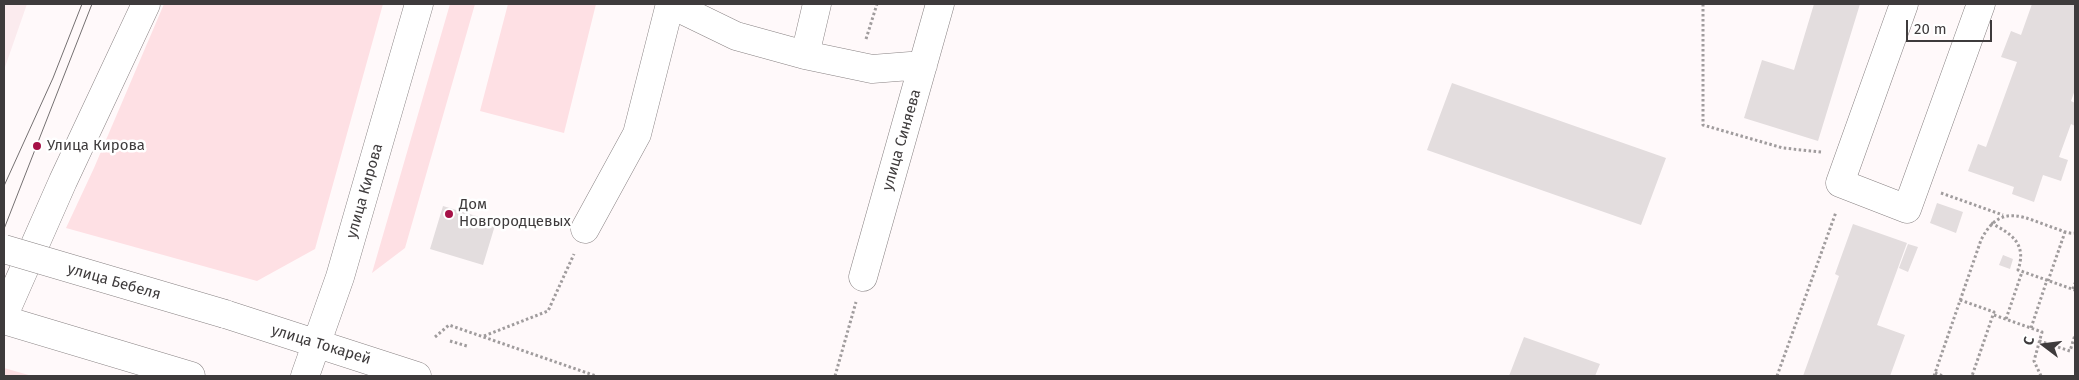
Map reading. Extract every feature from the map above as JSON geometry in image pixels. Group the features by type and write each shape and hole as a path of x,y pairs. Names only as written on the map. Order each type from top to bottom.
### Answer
{"main road":[{"path":"4,315 63,181 146,4"},
{"name":"улица Кирова","path":"305,376 340,277 419,4"},
{"path":"586,229 637,134 670,4 736,36 805,55 872,69 923,64"},
{"path":"805,55 817,4"},
{"name":"улица Синяева","path":"863,277 940,4"},
{"path":"1904,4 1840,183 1906,209 1981,4"},
{"name":"улица Бебеля","path":"4,249 225,314"},
{"name":"улица Токарей","path":"225,314 417,376"},
{"path":"4,320 192,376"}],"path":[{"path":"859,67 877,4"},
{"path":"1702,4 1703,125 1783,148 1828,153"},
{"path":"1941,193 2003,215 2016,215 2065,232 2075,233"},
{"path":"1777,376 1836,211 1844,214"},
{"path":"1943,376 1934,375 1981,240 1991,223 2003,215"},
{"path":"1991,223 2009,232 2016,240 2020,255 2018,270 2074,290 2075,283"},
{"path":"482,337 548,310 586,229"},
{"path":"2031,328 2065,232"},
{"path":"2006,319 2022,272"},
{"path":"835,376 863,277"},
{"path":"1960,300 1994,312 1994,315 2042,332 2034,361 2040,376"},
{"path":"1972,376 1994,315"},
{"path":"435,337 449,326 596,376"},
{"path":"2039,341 2070,351 2075,336"},
{"path":"450,341 466,346"}],"shaded area":[{"path":"4,4 27,4 4,70"},
{"path":"164,4 383,4 315,249 257,281 66,228 94,168"},
{"path":"450,4 475,4 405,248 372,273"},
{"path":"508,4 596,4 564,133 480,111"},
{"path":"4,368 32,376 4,376"}],"building":[{"path":"1814,4 1860,4 1818,141 1744,118 1762,60 1794,70"},
{"path":"2032,4 2075,4 2075,90 2071,101 2075,103 2075,126 2071,124 2059,157 2068,160 2061,181 2043,175 2034,202 2012,194 2014,187 1968,171 1978,144 1986,147 2017,62 2001,57 2011,31 2021,35"},
{"path":"1452,83 1666,158 1641,225 1427,150"},
{"path":"1937,203 1963,212 1956,233 1930,223"},
{"path":"443,206 496,222 483,265 430,249"},
{"path":"1853,224 1907,243 1877,325 1905,335 1890,376 1803,376 1839,276 1835,274"},
{"path":"1908,244 1918,247 1908,272 1899,268"},
{"path":"2003,255 2013,259 2010,269 1999,265"},
{"path":"1524,337 1600,364 1595,376 1509,376"}],"tram line":[{"path":"4,186 53,78 82,4"},
{"path":"4,229 92,4"}],"place":[{"name":"Улица Кирова","path":"37,146"},
{"name":"Дом Новгородцевых","path":"449,214"}]}
